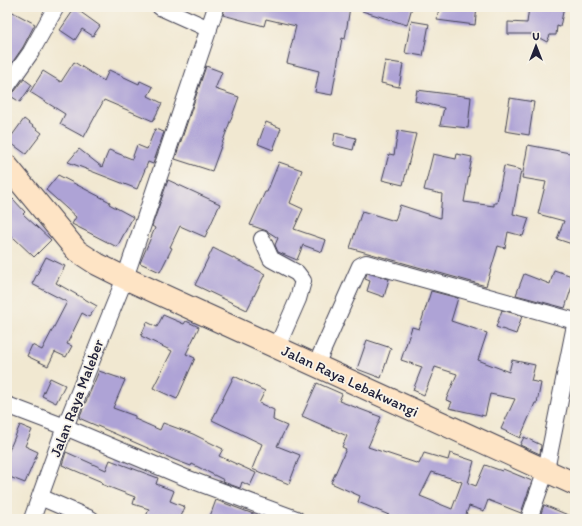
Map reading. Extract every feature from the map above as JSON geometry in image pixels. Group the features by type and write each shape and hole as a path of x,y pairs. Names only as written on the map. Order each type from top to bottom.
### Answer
{"main road":[{"name":"Jalan Raya Lebakwangi","path":"7,166 77,251 124,278 575,484"}],"street":[{"path":"7,86 32,52 56,7"},
{"path":"160,7 209,29"},
{"name":"Jalan Raya Maleber","path":"32,519 65,427 124,278 216,7"},
{"path":"262,239 271,259 297,273 303,281 298,299 277,347"},
{"path":"316,365 360,266 366,263 575,321"},
{"path":"529,519 546,470 575,325"},
{"path":"7,406 65,427 186,478 296,519"},
{"path":"40,497 91,519"}],"building":[{"path":"225,7 350,7 345,39 342,38 332,95 315,92 319,71 287,63 296,26 266,19 264,26 223,15"},
{"path":"363,7 412,7 407,25 362,11"},
{"path":"439,7 477,7 475,25 437,20"},
{"path":"529,7 564,7 560,27 557,26 556,35 550,35 547,42 532,34 508,34 508,22 527,23"},
{"path":"75,8 100,26 93,36 82,29 75,40 60,30"},
{"path":"7,9 35,24 23,47 7,70"},
{"path":"411,21 429,24 423,56 405,53"},
{"path":"385,61 403,64 399,87 381,83"},
{"path":"74,62 104,81 109,70 139,84 140,81 153,87 148,96 162,103 153,121 104,100 84,137 60,124 65,114 30,92 43,71 61,82"},
{"path":"206,66 222,72 215,89 239,97 212,171 175,159"},
{"path":"24,79 32,85 20,102 9,95 15,91"},
{"path":"417,90 471,97 468,128 440,125 444,108 415,101"},
{"path":"510,98 534,102 529,135 505,131"},
{"path":"24,119 42,133 26,154 8,141"},
{"path":"266,122 281,128 273,150 258,144"},
{"path":"155,129 164,132 153,164 148,162 137,189 68,162 79,149 102,167 109,150 132,159 137,145 147,149"},
{"path":"398,131 416,134 403,185 382,180 389,154 394,155"},
{"path":"335,133 356,138 353,150 333,145"},
{"path":"528,145 575,154 575,245 557,239 564,221 538,214 546,182 522,178"},
{"path":"433,154 456,159 457,154 472,157 464,202 494,206 494,203 497,203 504,166 521,170 513,214 529,218 523,236 508,232 505,248 498,246 486,286 350,248 362,211 395,221 400,205 440,218 442,194 424,190"},
{"path":"279,162 302,170 290,203 303,209 294,229 326,240 322,252 303,245 297,260 278,252 275,245 278,238 267,231 250,225 265,192 267,192"},
{"path":"58,175 110,202 109,204 133,217 117,247 72,224 76,217 46,190"},
{"path":"168,180 220,204 205,237 180,226 170,247 172,248 160,272 140,263 155,228 152,226"},
{"path":"13,199 25,212 23,214 51,240 34,257 13,237 7,244 7,205"},
{"path":"213,248 265,274 247,310 195,285"},
{"path":"46,257 65,266 56,283 97,306 89,317 82,313 67,344 72,346 66,357 55,352 48,366 27,356 32,345 42,350 67,302 32,284"},
{"path":"554,270 575,277 565,308 516,295 524,274 550,284"},
{"path":"367,273 389,279 384,297 367,291 370,281 365,279"},
{"path":"431,291 458,298 451,321 487,333 478,360 509,372 512,360 535,365 531,381 541,383 537,403 535,403 520,438 501,429 515,399 490,394 485,416 449,408 452,402 446,400 457,374 435,367 424,395 413,390 422,367 401,360 412,327 419,329"},
{"path":"502,310 522,316 516,334 496,327"},
{"path":"163,315 184,324 186,321 199,327 186,354 195,358 177,399 153,388 172,351 141,336 147,322 157,327"},
{"path":"367,340 391,348 381,378 357,369"},
{"path":"99,371 125,380 113,408 135,416 135,419 160,430 163,423 193,434 223,449 219,456 256,473 250,486 242,482 240,488 223,482 224,480 192,464 191,466 175,460 79,418"},
{"path":"234,376 265,391 259,403 274,410 273,420 287,426 277,446 300,455 289,484 252,469 262,444 212,420"},
{"path":"50,378 65,385 56,403 42,396"},
{"path":"317,383 342,394 339,401 381,417 368,447 419,464 424,453 448,460 450,453 474,461 468,483 476,486 485,465 502,471 503,469 532,481 521,513 488,500 484,511 469,506 466,514 476,519 387,519 389,515 358,502 360,496 331,483 346,449 342,447 347,436 302,416","holes":["432,472 462,482 452,509 420,496"]},
{"path":"20,425 32,430 25,446 38,452 25,483 7,476 7,455"},
{"path":"524,437 541,445 540,454 520,445"},
{"path":"66,452 106,470 110,460 158,478 156,484 174,491 170,501 185,507 180,519 145,519 149,509 133,504 135,497 101,484 102,482 62,465"},
{"path":"216,500 264,518 264,519 209,519"},
{"path":"544,505 575,518 575,519 539,519"}]}
